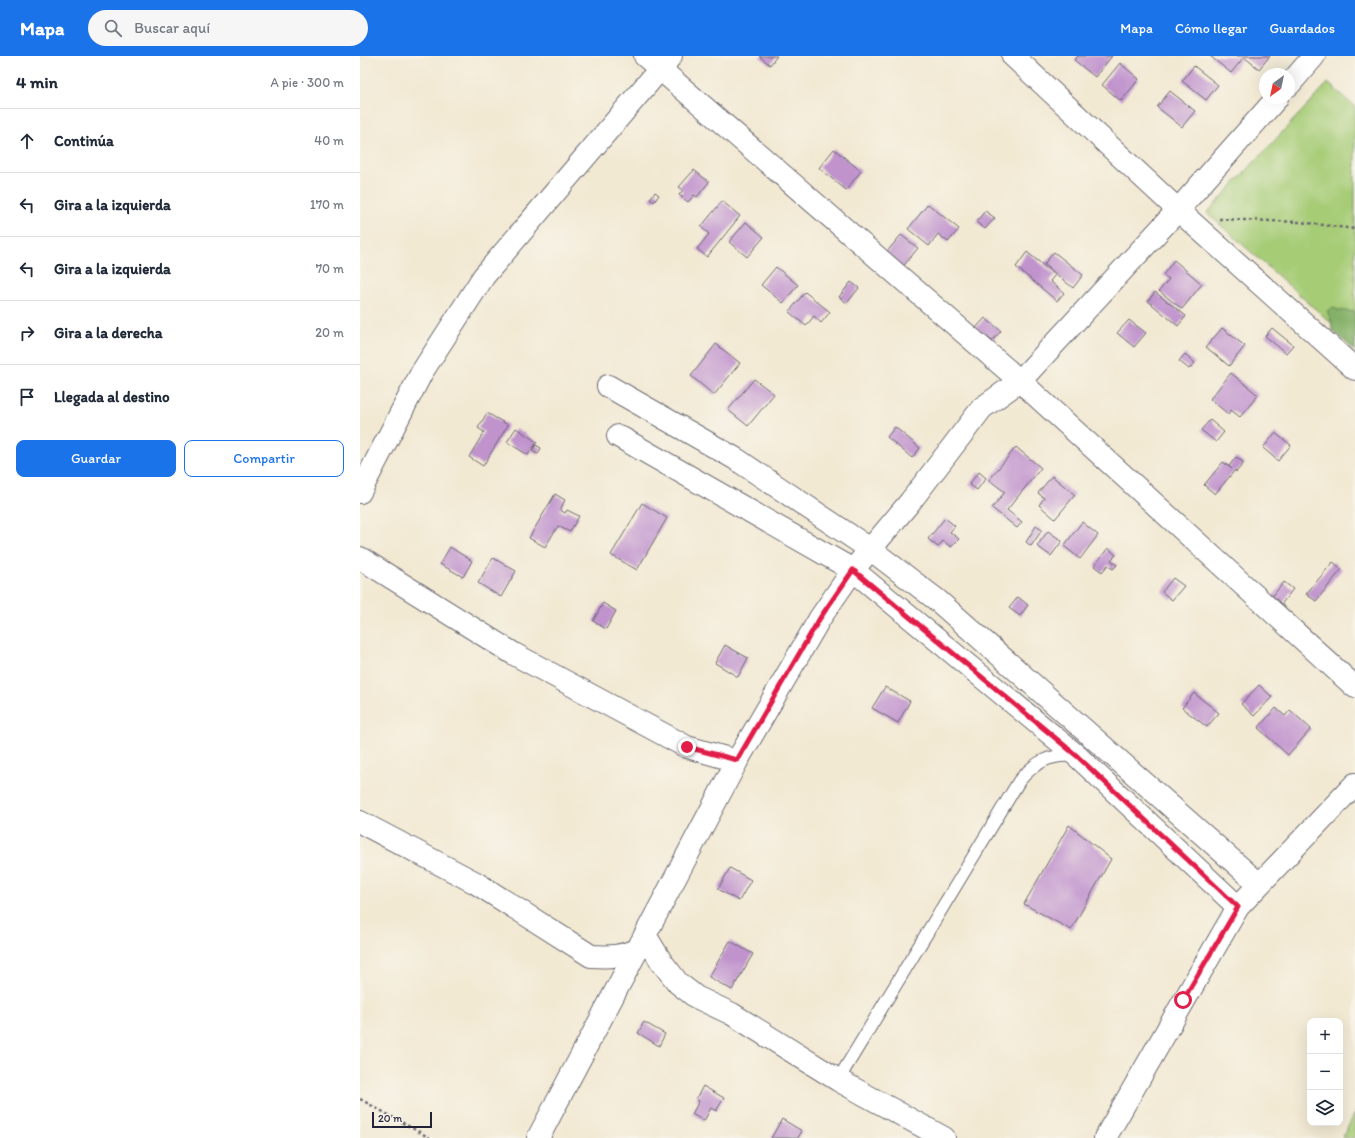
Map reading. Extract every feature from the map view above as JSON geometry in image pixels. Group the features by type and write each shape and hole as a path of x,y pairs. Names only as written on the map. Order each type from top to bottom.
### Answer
{"street":[{"path":"1013,56 1178,210 1355,369"},
{"path":"1295,77 1314,56"},
{"path":"360,492 422,372 484,276 658,60 1020,381 1355,687"},
{"path":"538,1138 737,760 820,618 853,570 910,502 982,408 1020,381 1178,210 1272,104"},
{"path":"608,386 736,459 870,549 937,600 1259,884"},
{"path":"618,436 853,570 1077,756 1238,907"},
{"path":"360,558 514,654 687,747 737,760"},
{"path":"1105,1138 1238,907 1355,784"},
{"path":"360,822 476,883 591,956 612,957 626,954 641,942"},
{"path":"641,942 661,962 678,983 696,997 732,1014 838,1080 944,1138"}],"lane":[{"path":"838,1080 1018,781 1031,767 1059,755 1077,756"}],"path":[{"path":"1215,219 1299,222 1355,229"},
{"path":"360,1099 430,1138"}],"green space":[{"path":"1328,83 1355,107 1355,344 1207,213"},
{"path":"1333,307 1338,310 1355,312 1355,351 1332,330 1331,320 1327,311"},
{"path":"1355,1113 1355,1138 1342,1138"}],"building":[{"path":"759,56 777,56 770,65"},
{"path":"1078,56 1112,56 1095,77 1074,60"},
{"path":"1210,56 1270,56 1259,69 1244,57 1231,73"},
{"path":"1120,63 1139,79 1121,101 1102,85"},
{"path":"1194,66 1218,85 1206,100 1182,81"},
{"path":"1170,91 1195,111 1182,127 1157,107"},
{"path":"834,149 861,171 846,190 819,168"},
{"path":"694,170 709,182 697,197 694,195 688,202 679,195 683,190 679,187"},
{"path":"655,192 659,195 654,202 650,199"},
{"path":"722,201 740,216 707,257 697,249 709,234 701,227"},
{"path":"928,204 959,229 948,242 938,234 929,246 908,229"},
{"path":"985,211 995,218 985,229 976,222"},
{"path":"746,222 764,237 747,257 729,242"},
{"path":"901,235 918,248 897,274 880,260"},
{"path":"1027,252 1055,275 1050,281 1064,293 1057,301 1016,267"},
{"path":"1054,252 1083,275 1073,288 1044,264"},
{"path":"1174,260 1202,284 1182,309 1159,291 1169,279 1163,275"},
{"path":"776,267 798,285 783,303 761,285"},
{"path":"851,282 859,288 847,303 839,297"},
{"path":"805,292 830,312 821,323 814,316 806,326 789,312"},
{"path":"1155,292 1186,316 1178,326 1148,301"},
{"path":"985,318 1001,331 992,341 976,328"},
{"path":"1129,320 1146,333 1134,347 1117,333"},
{"path":"1222,328 1245,346 1229,366 1206,347"},
{"path":"1272,328 1293,345 1286,353 1265,336"},
{"path":"716,344 740,363 714,395 691,376"},
{"path":"1185,354 1195,363 1189,369 1179,361"},
{"path":"1231,373 1258,395 1240,417 1231,410 1228,414 1210,399"},
{"path":"754,379 774,394 748,426 728,410"},
{"path":"487,413 508,425 483,466 469,457 484,432 478,428"},
{"path":"1210,420 1224,432 1216,442 1201,430"},
{"path":"895,427 920,448 912,458 887,437"},
{"path":"516,428 537,442 528,455 507,442"},
{"path":"1275,433 1291,445 1278,461 1263,448"},
{"path":"536,445 541,448 538,454 532,451"},
{"path":"1016,447 1041,468 1007,510 1022,522 1017,528 992,508 1005,492 989,480"},
{"path":"1236,457 1244,463 1236,472 1235,470 1215,494 1204,485 1223,462 1232,469 1229,466"},
{"path":"979,472 986,478 977,490 969,484"},
{"path":"1052,476 1075,495 1055,519 1039,505 1044,498 1038,493"},
{"path":"555,494 565,500 560,510 565,513 567,510 579,516 570,532 558,526 545,547 529,538"},
{"path":"642,503 667,518 637,570 611,555"},
{"path":"945,518 955,526 950,532 959,539 951,547 943,541 938,547 928,539"},
{"path":"1082,522 1098,535 1080,559 1064,546"},
{"path":"1036,526 1042,530 1031,546 1026,542"},
{"path":"1048,531 1062,541 1051,556 1037,546"},
{"path":"450,547 472,561 463,577 440,564"},
{"path":"1108,548 1116,555 1111,560 1117,565 1113,569 1108,565 1102,572 1094,566"},
{"path":"493,558 516,571 501,597 478,583"},
{"path":"1333,562 1342,569 1316,601 1306,594"},
{"path":"1173,578 1184,586 1172,600 1162,592"},
{"path":"1284,582 1293,589 1280,606 1271,598"},
{"path":"1018,597 1028,605 1020,616 1009,608"},
{"path":"603,603 616,611 606,629 593,621"},
{"path":"725,645 748,658 738,677 715,663"},
{"path":"1259,685 1272,697 1254,716 1241,704"},
{"path":"885,687 910,701 898,723 872,708"},
{"path":"1194,693 1219,713 1207,727 1182,708"},
{"path":"1276,708 1285,716 1290,710 1311,729 1288,755 1258,728"},
{"path":"1069,825 1111,859 1071,930 1024,904"},
{"path":"730,868 751,880 739,901 718,889"},
{"path":"730,941 753,954 732,990 709,977"},
{"path":"644,1022 665,1034 659,1046 638,1033"},
{"path":"703,1086 724,1098 716,1111 711,1108 704,1121 692,1114 699,1101 696,1099"},
{"path":"782,1119 802,1131 798,1138 771,1138"}],"route":[{"path":"687,747 737,760 820,618 853,570 1077,756 1238,907 1183,1000"}]}
